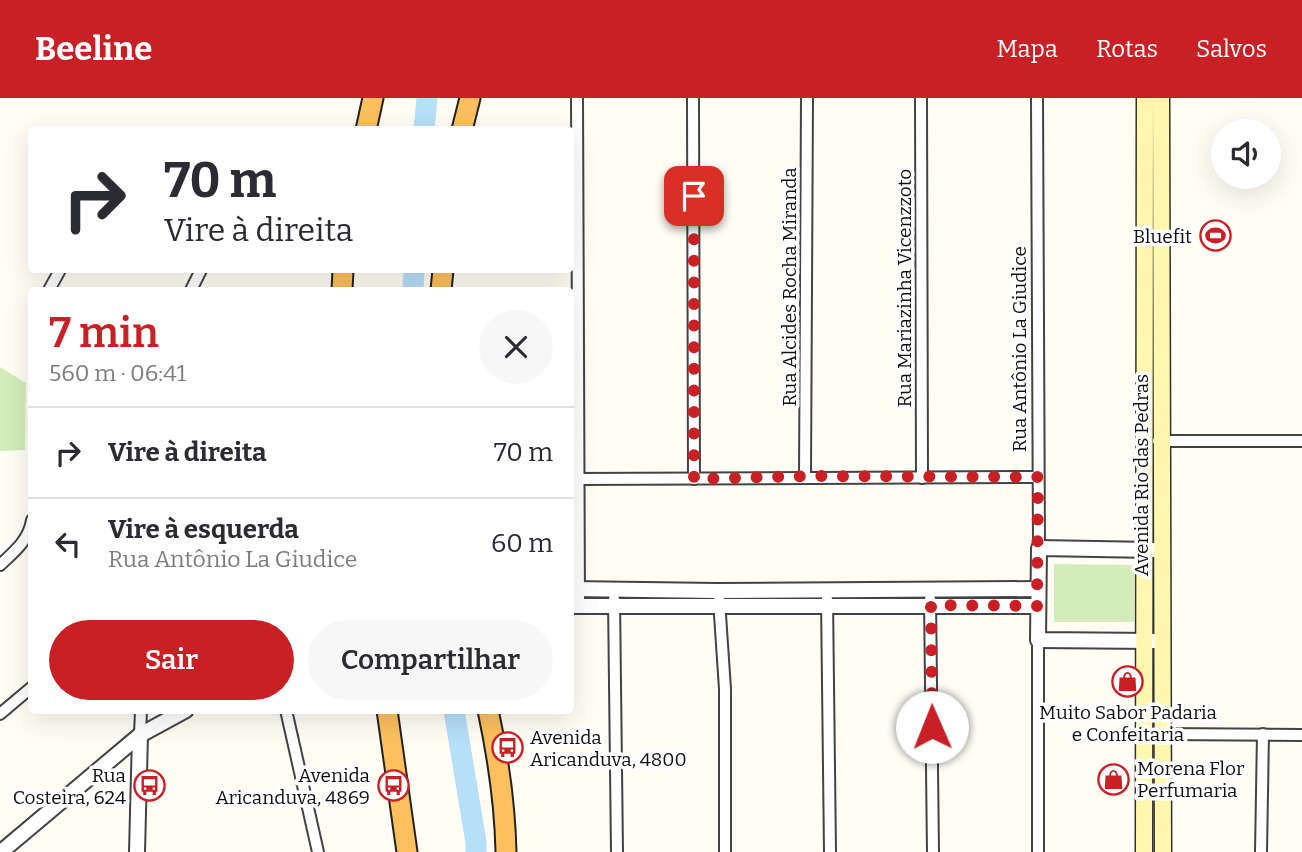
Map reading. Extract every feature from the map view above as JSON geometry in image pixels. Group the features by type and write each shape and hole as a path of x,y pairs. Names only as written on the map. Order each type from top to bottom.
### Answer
{"highway":[{"path":"367,126 373,98"},
{"path":"463,126 470,98"},
{"path":"388,714 407,852"},
{"path":"489,714 498,754 506,824 506,852"}],"main road":[{"name":"Avenida Rio das Pedras","path":"1144,852 1145,98"},
{"name":"Avenida Rio das Pedras","path":"1161,98 1163,852"}],"street":[{"path":"577,98 578,479 575,606 614,597"},
{"path":"693,98 694,479"},
{"name":"Rua Alcides Rocha Miranda","path":"805,476 807,98"},
{"name":"Rua Mariazinha Vicenzzoto","path":"921,98 922,478"},
{"name":"Rua Antônio La Giudice","path":"1037,98 1038,852"},
{"path":"1145,442 1302,441"},
{"path":"578,479 1038,477"},
{"path":"0,565 21,545 28,532"},
{"path":"1039,548 1162,551"},
{"path":"575,589 614,597 718,598 828,606 1037,606"},
{"path":"718,598 826,589 1038,589"},
{"path":"826,589 830,852"},
{"path":"930,589 933,852"},
{"path":"614,597 617,852"},
{"path":"718,598 725,689 725,852"},
{"path":"1038,640 1162,641"},
{"path":"0,714 28,690"},
{"path":"137,852 141,714"},
{"path":"1,852 140,735 179,714"},
{"path":"287,714 318,852"},
{"path":"1162,734 1302,735"},
{"path":"1261,852 1263,734"}],"green space":[{"path":"0,367 26,383 25,450 0,451"},
{"path":"1054,564 1134,565 1134,622 1054,622"}],"waterway":[{"path":"424,126 427,98"},
{"path":"413,287 414,273"},
{"path":"455,714 476,852"}],"place":[{"name":"Bluefit","path":"1215,236"},
{"name":"Muito Sabor Padaria e Confeitaria","path":"1128,681"},
{"name":"Avenida Aricanduva, 4800","path":"507,748"},
{"name":"Morena Flor Perfumaria","path":"1114,779"},
{"name":"Rua Costeira, 624","path":"149,786"},
{"name":"Avenida Aricanduva, 4869","path":"393,786"}],"route":[{"path":"694,196 694,479 805,476 1038,477 1037,606 931,605 932,727"}]}
